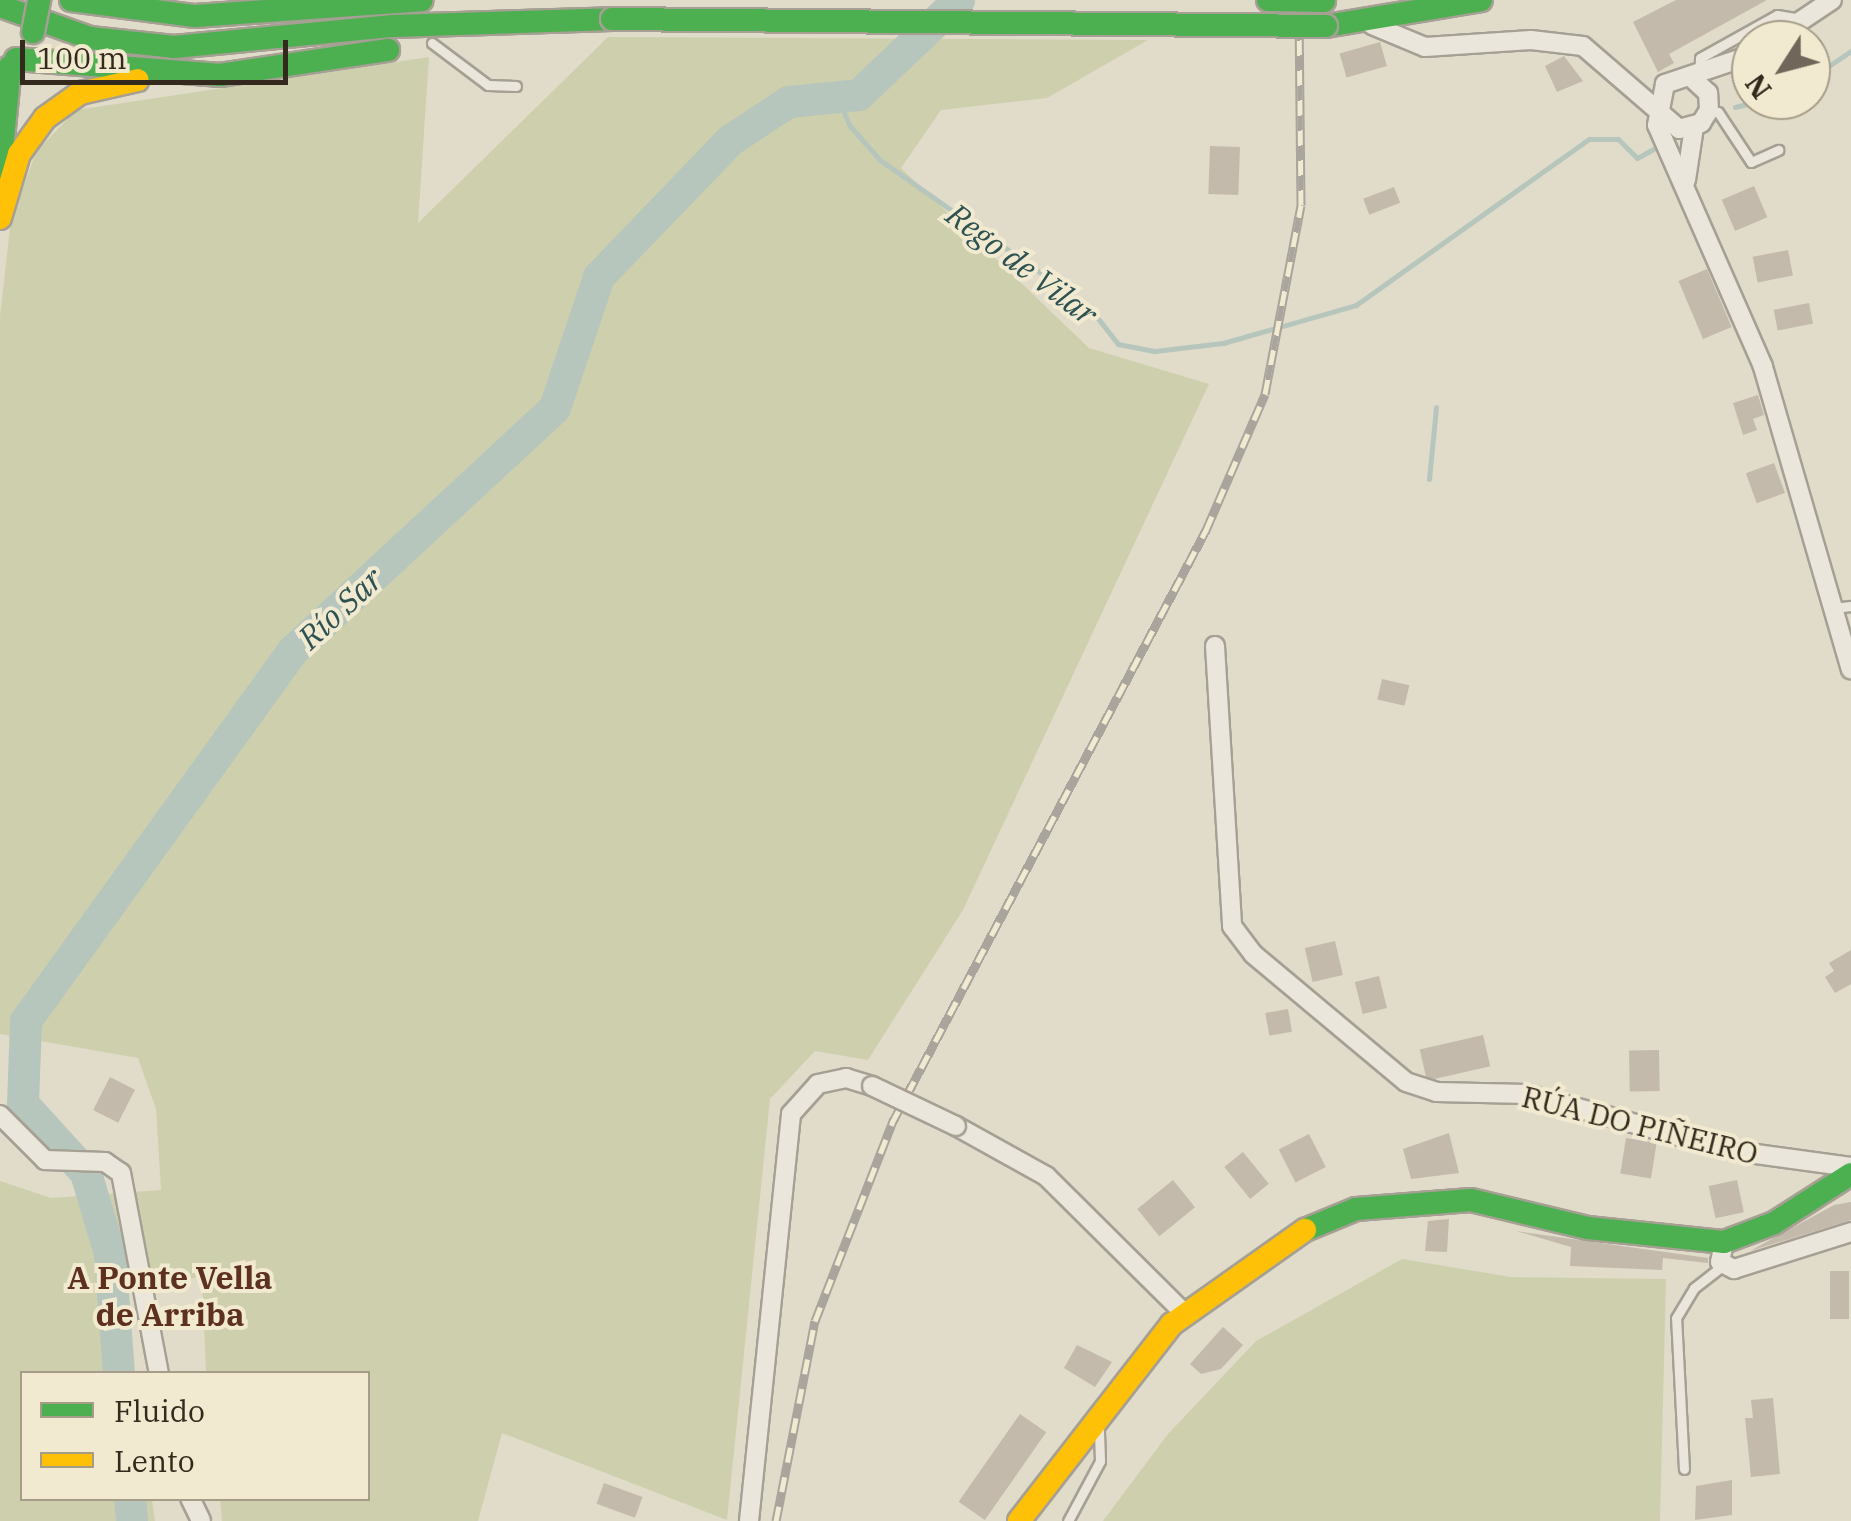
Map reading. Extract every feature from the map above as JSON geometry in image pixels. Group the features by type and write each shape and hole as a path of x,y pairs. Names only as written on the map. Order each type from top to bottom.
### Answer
{"main road":[{"path":"0,170 9,67 33,32 39,0"},
{"path":"71,0 195,16 421,0"},
{"path":"1268,0 1330,0"},
{"path":"0,6 90,38 174,47 560,19 1326,26 1368,24 1481,0"},
{"path":"9,67 170,74 250,71 560,19"},
{"path":"0,218 19,154 45,118 80,93 170,74"},
{"path":"1018,1521 1098,1412 1184,1313 1291,1236 1372,1207 1488,1202 1588,1228 1724,1242 1774,1223 1851,1171"}],"street":[{"path":"1803,20 1832,0"},
{"path":"1368,24 1425,46 1531,40 1583,46 1658,109 1672,126 1694,127"},
{"path":"1731,64 1666,84 1658,109 1659,134 1763,367 1842,607 1851,669"},
{"path":"1695,76 1712,107"},
{"path":"1692,205 1684,163 1694,127 1731,78"},
{"name":"RÚA DO PIÑEIRO","path":"1215,646 1232,926 1253,954 1406,1082 1436,1092 1527,1094 1734,1150 1851,1171"},
{"path":"749,1521 791,1114 818,1084 846,1078 872,1086 956,1126 1046,1176 1184,1313"},
{"path":"0,1115 36,1154 64,1166 105,1162 126,1184 158,1371"},
{"path":"1724,1242 1722,1266 1784,1256 1851,1232"}],"lane":[{"path":"1769,20 1777,15 1809,16"},
{"path":"1695,76 1700,58 1731,42"},
{"path":"432,43 488,85 516,86"},
{"path":"1712,107 1751,162 1778,150"},
{"path":"1684,1469 1676,1318 1694,1288 1722,1266"},
{"path":"1068,1521 1100,1460 1098,1412"}],"green space":[{"path":"608,37 1148,40 1047,98 941,110 901,168 1089,348 1209,384 963,910 868,1060 815,1051 770,1099 727,1520 502,1433 478,1521 222,1521 220,1501 370,1501 370,1371 206,1371 202,1277 121,1288 133,1371 20,1371 20,1501 152,1501 155,1521 0,1521 0,1181 51,1198 161,1190 156,1109 138,1058 0,1034 0,316 11,220 36,152 76,110 429,57 418,223"},
{"path":"1402,1259 1511,1277 1666,1279 1660,1521 1103,1521 1168,1434 1256,1341"}],"building":[{"path":"1676,0 1767,0 1669,54 1674,63 1658,72 1633,22"},
{"path":"1380,42 1387,66 1347,78 1340,54"},
{"path":"1564,56 1583,81 1557,92 1545,66"},
{"path":"1210,146 1240,147 1238,195 1208,194"},
{"path":"1754,186 1767,217 1735,231 1722,200"},
{"path":"1394,187 1400,203 1369,215 1363,199"},
{"path":"1788,250 1793,276 1758,282 1753,257"},
{"path":"1707,269 1732,327 1703,339 1678,281"},
{"path":"1809,303 1813,324 1778,330 1774,310"},
{"path":"1758,395 1764,415 1753,419 1757,430 1743,435 1733,403"},
{"path":"1774,463 1785,493 1757,503 1746,473"},
{"path":"1382,679 1409,685 1405,706 1377,699"},
{"path":"1335,941 1343,975 1313,982 1305,948"},
{"path":"1851,950 1851,984 1835,993 1825,977 1834,971 1829,963"},
{"path":"1379,976 1387,1008 1363,1014 1355,982"},
{"path":"1288,1009 1292,1032 1269,1036 1265,1013"},
{"path":"1483,1035 1490,1066 1427,1081 1420,1050"},
{"path":"1659,1050 1660,1091 1630,1092 1629,1051"},
{"path":"110,1077 135,1090 118,1123 93,1110"},
{"path":"1449,1133 1459,1173 1411,1179 1403,1149"},
{"path":"1309,1134 1326,1167 1296,1182 1279,1149"},
{"path":"1626,1138 1657,1143 1651,1178 1620,1174"},
{"path":"1243,1152 1269,1184 1250,1199 1224,1167"},
{"path":"1173,1180 1195,1207 1159,1236 1137,1209"},
{"path":"1737,1180 1744,1212 1715,1218 1709,1186"},
{"path":"1851,1202 1851,1220 1750,1251 1834,1205"},
{"path":"1449,1219 1447,1252 1425,1251 1428,1221"},
{"path":"1516,1231 1708,1258 1708,1263 1663,1258 1662,1270 1570,1266 1571,1247"},
{"path":"1830,1271 1849,1271 1849,1319 1830,1319"},
{"path":"1223,1327 1243,1345 1221,1369 1201,1374 1190,1364"},
{"path":"1077,1345 1112,1362 1095,1387 1064,1368"},
{"path":"1773,1398 1780,1474 1751,1477 1745,1418 1753,1418 1751,1400"},
{"path":"1020,1414 1046,1432 985,1520 959,1502"},
{"path":"1732,1480 1732,1515 1695,1520 1696,1486"},
{"path":"604,1483 643,1497 635,1518 596,1504"}],"waterway":[{"name":"Río Sar","path":"119,1371 110,1254 86,1173 23,1104 26,1021 293,651 555,408 599,277 731,140 789,102 859,95 959,0"},
{"path":"1831,64 1851,51"},
{"name":"Rego de Vilar","path":"837,97 850,126 880,160 1089,307 1118,344 1155,351 1223,343 1356,305 1589,139 1618,139 1637,158 1655,148"},
{"path":"1429,479 1436,407"},
{"name":"Río Sar","path":"130,1501 132,1521"}],"railway":[{"path":"776,1521 815,1321 893,1121 1206,530 1265,394 1301,205 1299,0"}],"traffic: fast":[{"path":"33,32 39,0"},
{"path":"71,0 195,16 421,0"},
{"path":"1268,0 1324,1"},
{"path":"1326,26 1481,0"},
{"path":"0,6 90,38 174,47 393,26 612,19"},
{"path":"612,19 1326,26"},
{"path":"16,59 220,75 388,50"},
{"path":"0,170 10,66"},
{"path":"1305,1230 1356,1209 1471,1200 1588,1228 1724,1242 1774,1223 1851,1174"}],"traffic: slow":[{"path":"0,218 19,154 45,118 80,93 138,80"},
{"path":"1019,1521 1172,1324 1305,1230"}],"district":[{"name":"A Ponte Vella de Arriba","path":"170,1296"}]}
